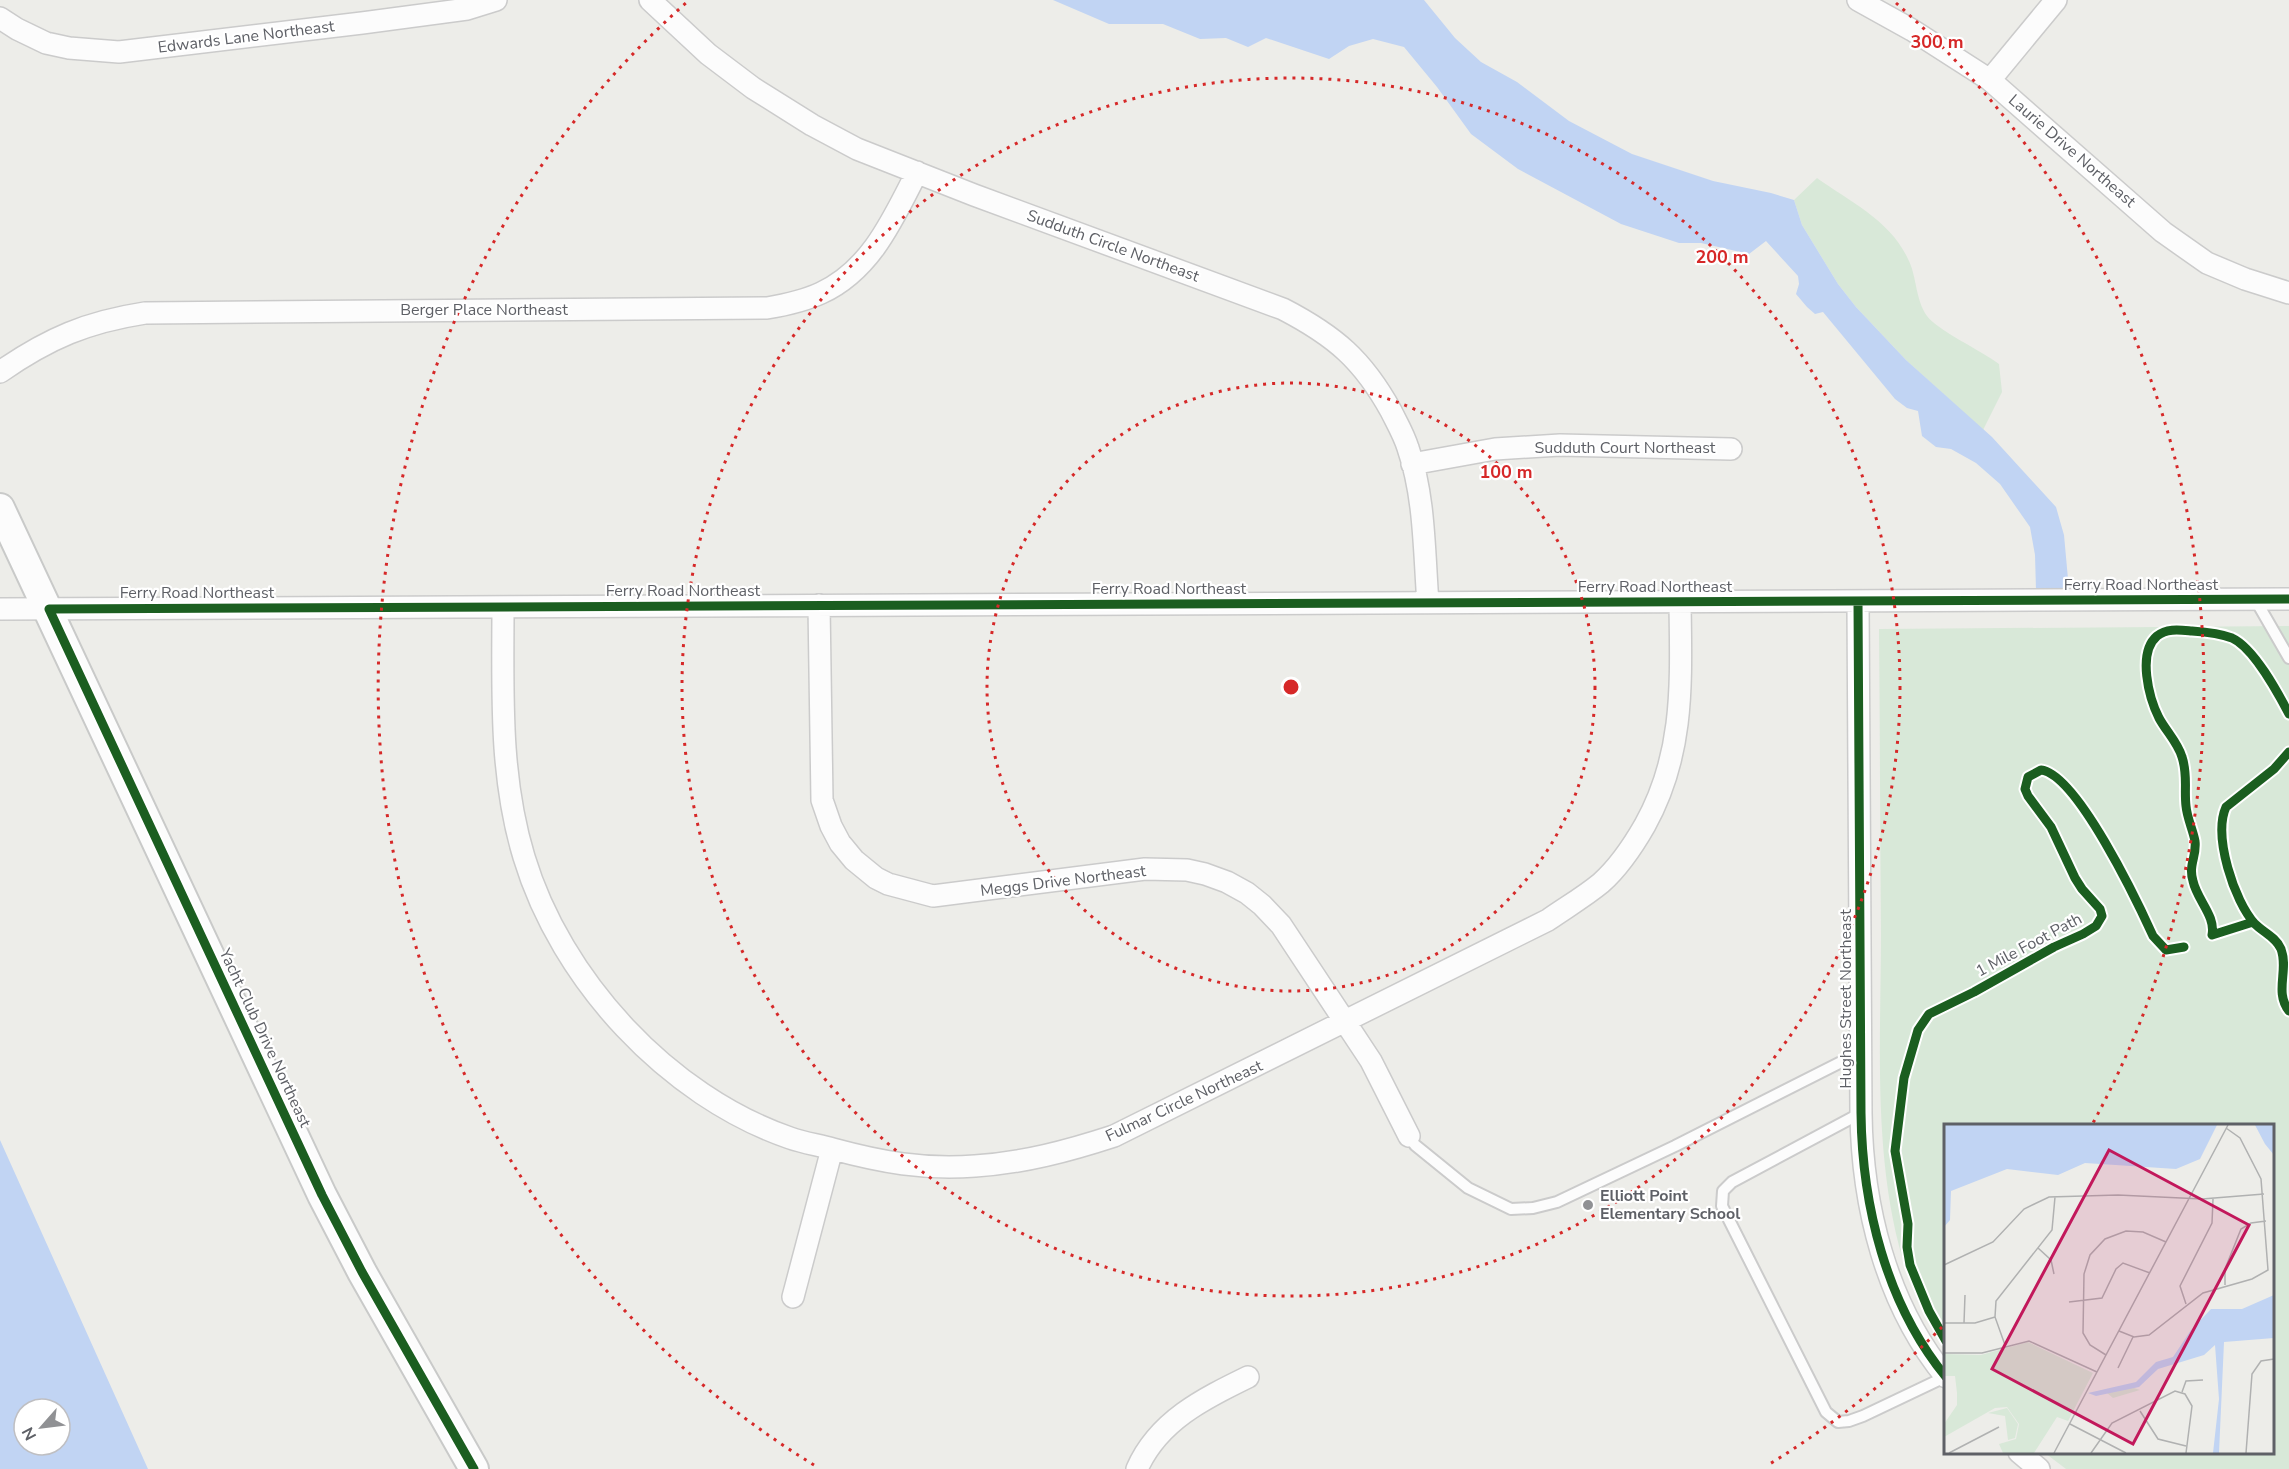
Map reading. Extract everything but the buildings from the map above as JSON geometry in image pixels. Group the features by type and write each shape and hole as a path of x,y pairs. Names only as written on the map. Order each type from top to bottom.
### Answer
{"street":[{"name":"Edwards Lane Northeast","path":"0,18 46,43 69,48 118,52 467,9 496,0"},
{"name":"Sudduth Circle Northeast","path":"650,0 708,54 753,88 812,125 857,148 1283,309 1312,324 1335,340 1362,366 1376,384 1402,433 1412,464 1421,515 1428,603"},
{"name":"Laurie Drive Northeast","path":"1857,0 1912,30 1990,80 2163,232 2207,262 2245,279 2289,293"},
{"path":"1990,80 2056,0"},
{"name":"Berger Place Northeast","path":"0,372 44,343 73,330 109,319 146,313 767,308 799,302 837,284 860,266 886,230 917,172"},
{"name":"Sudduth Court Northeast","path":"1412,464 1495,449 1560,445 1731,449"},
{"name":"Yacht Club Drive Northeast","path":"0,508 322,1195 362,1272 474,1469"},
{"name":"Ferry Road Northeast","path":"0,609 2289,599"},
{"name":"Fulmar Circle Northeast","path":"503,607 504,737 508,788 517,833 534,886 569,957 614,1016 646,1049 690,1084 737,1114 789,1138 877,1161 932,1167 974,1166 1029,1160 1066,1152 1114,1136 1548,920 1601,883 1635,844 1657,804 1667,778 1675,746 1681,691 1680,602"},
{"name":"Hughes Street Northeast","path":"1858,602 1861,1113 1864,1175 1872,1218 1896,1291 1914,1329 1944,1375"},
{"name":"Meggs Drive Northeast","path":"819,605 822,800 840,843 854,860 876,878 888,884 933,896 1145,869 1187,870 1227,882 1262,904 1281,924 1371,1061 1409,1136"},
{"path":"793,1297 832,1149"},
{"path":"1137,1469 1159,1434 1192,1406 1248,1377"},
{"path":"2021,1454 2037,1468"}],"lane":[{"path":"2255,599 2289,658"},
{"path":"1409,1136 1415,1145 1468,1188 1511,1209 1533,1208 1557,1202 1664,1152 1861,1052"},
{"path":"1861,1113 1732,1182 1723,1191 1722,1206 1826,1412 1838,1422 1863,1416 1944,1377"}],"green space":[{"path":"1817,178 1868,213 1901,246 1913,273 1920,302 1932,322 1999,364 2002,392 1983,430 1906,360 1856,307 1838,284 1802,225 1794,200"},
{"path":"2289,626 2289,1469 2066,1469 2046,1454 2274,1454 2274,1124 1944,1124 1944,1348 1920,1305 1902,1255 1890,1203 1883,1149 1880,1094 1879,629"}],"water":[{"path":"1053,0 1424,0 1455,38 1481,62 1517,82 1569,121 1632,154 1713,181 1794,200 1802,225 1838,284 1856,307 1906,360 1992,437 2056,507 2064,535 2069,590 2036,590 2035,555 2030,527 2000,484 1976,463 1951,449 1936,447 1922,436 1918,411 1907,408 1895,399 1823,312 1815,314 1807,307 1796,294 1799,284 1798,276 1766,241 1749,254 1701,243 1679,243 1621,224 1518,169 1471,134 1404,47 1373,39 1349,46 1329,59 1266,38 1248,47 1226,38 1200,39 1163,24 1109,24"},
{"path":"0,1140 148,1469 0,1469"}],"cycle path":[{"path":"474,1469 362,1272 322,1195 49,609 2289,599"},
{"path":"1858,602 1862,1148 1873,1218 1881,1252 1893,1286 1925,1348 1944,1374"},
{"path":"2253,922 2212,935 2211,921 2195,888 2192,875 2195,841 2185,800 2184,764 2178,747 2159,718 2149,688 2146,664 2151,644 2161,633 2174,630 2212,633 2232,638 2249,651 2257,661 2289,714"},
{"path":"2289,752 2274,769 2226,807 2222,834 2233,885 2247,914 2255,924 2273,938 2281,949 2284,965 2282,989 2289,1011"},
{"name":"1 Mile Foot Path","path":"1944,1337 1929,1311 1910,1265 1907,1247 1908,1224 1895,1151 1904,1078 1918,1030 1929,1014 1974,992 2054,947 2083,934 2096,926 2102,916 2100,909 2075,878 2051,827 2028,796 2025,789 2028,777 2041,770 2056,777 2072,793 2105,842 2153,936 2166,950 2184,947"}],"place":[{"name":"Elliott Point Elementary School","path":"1588,1205"}]}
